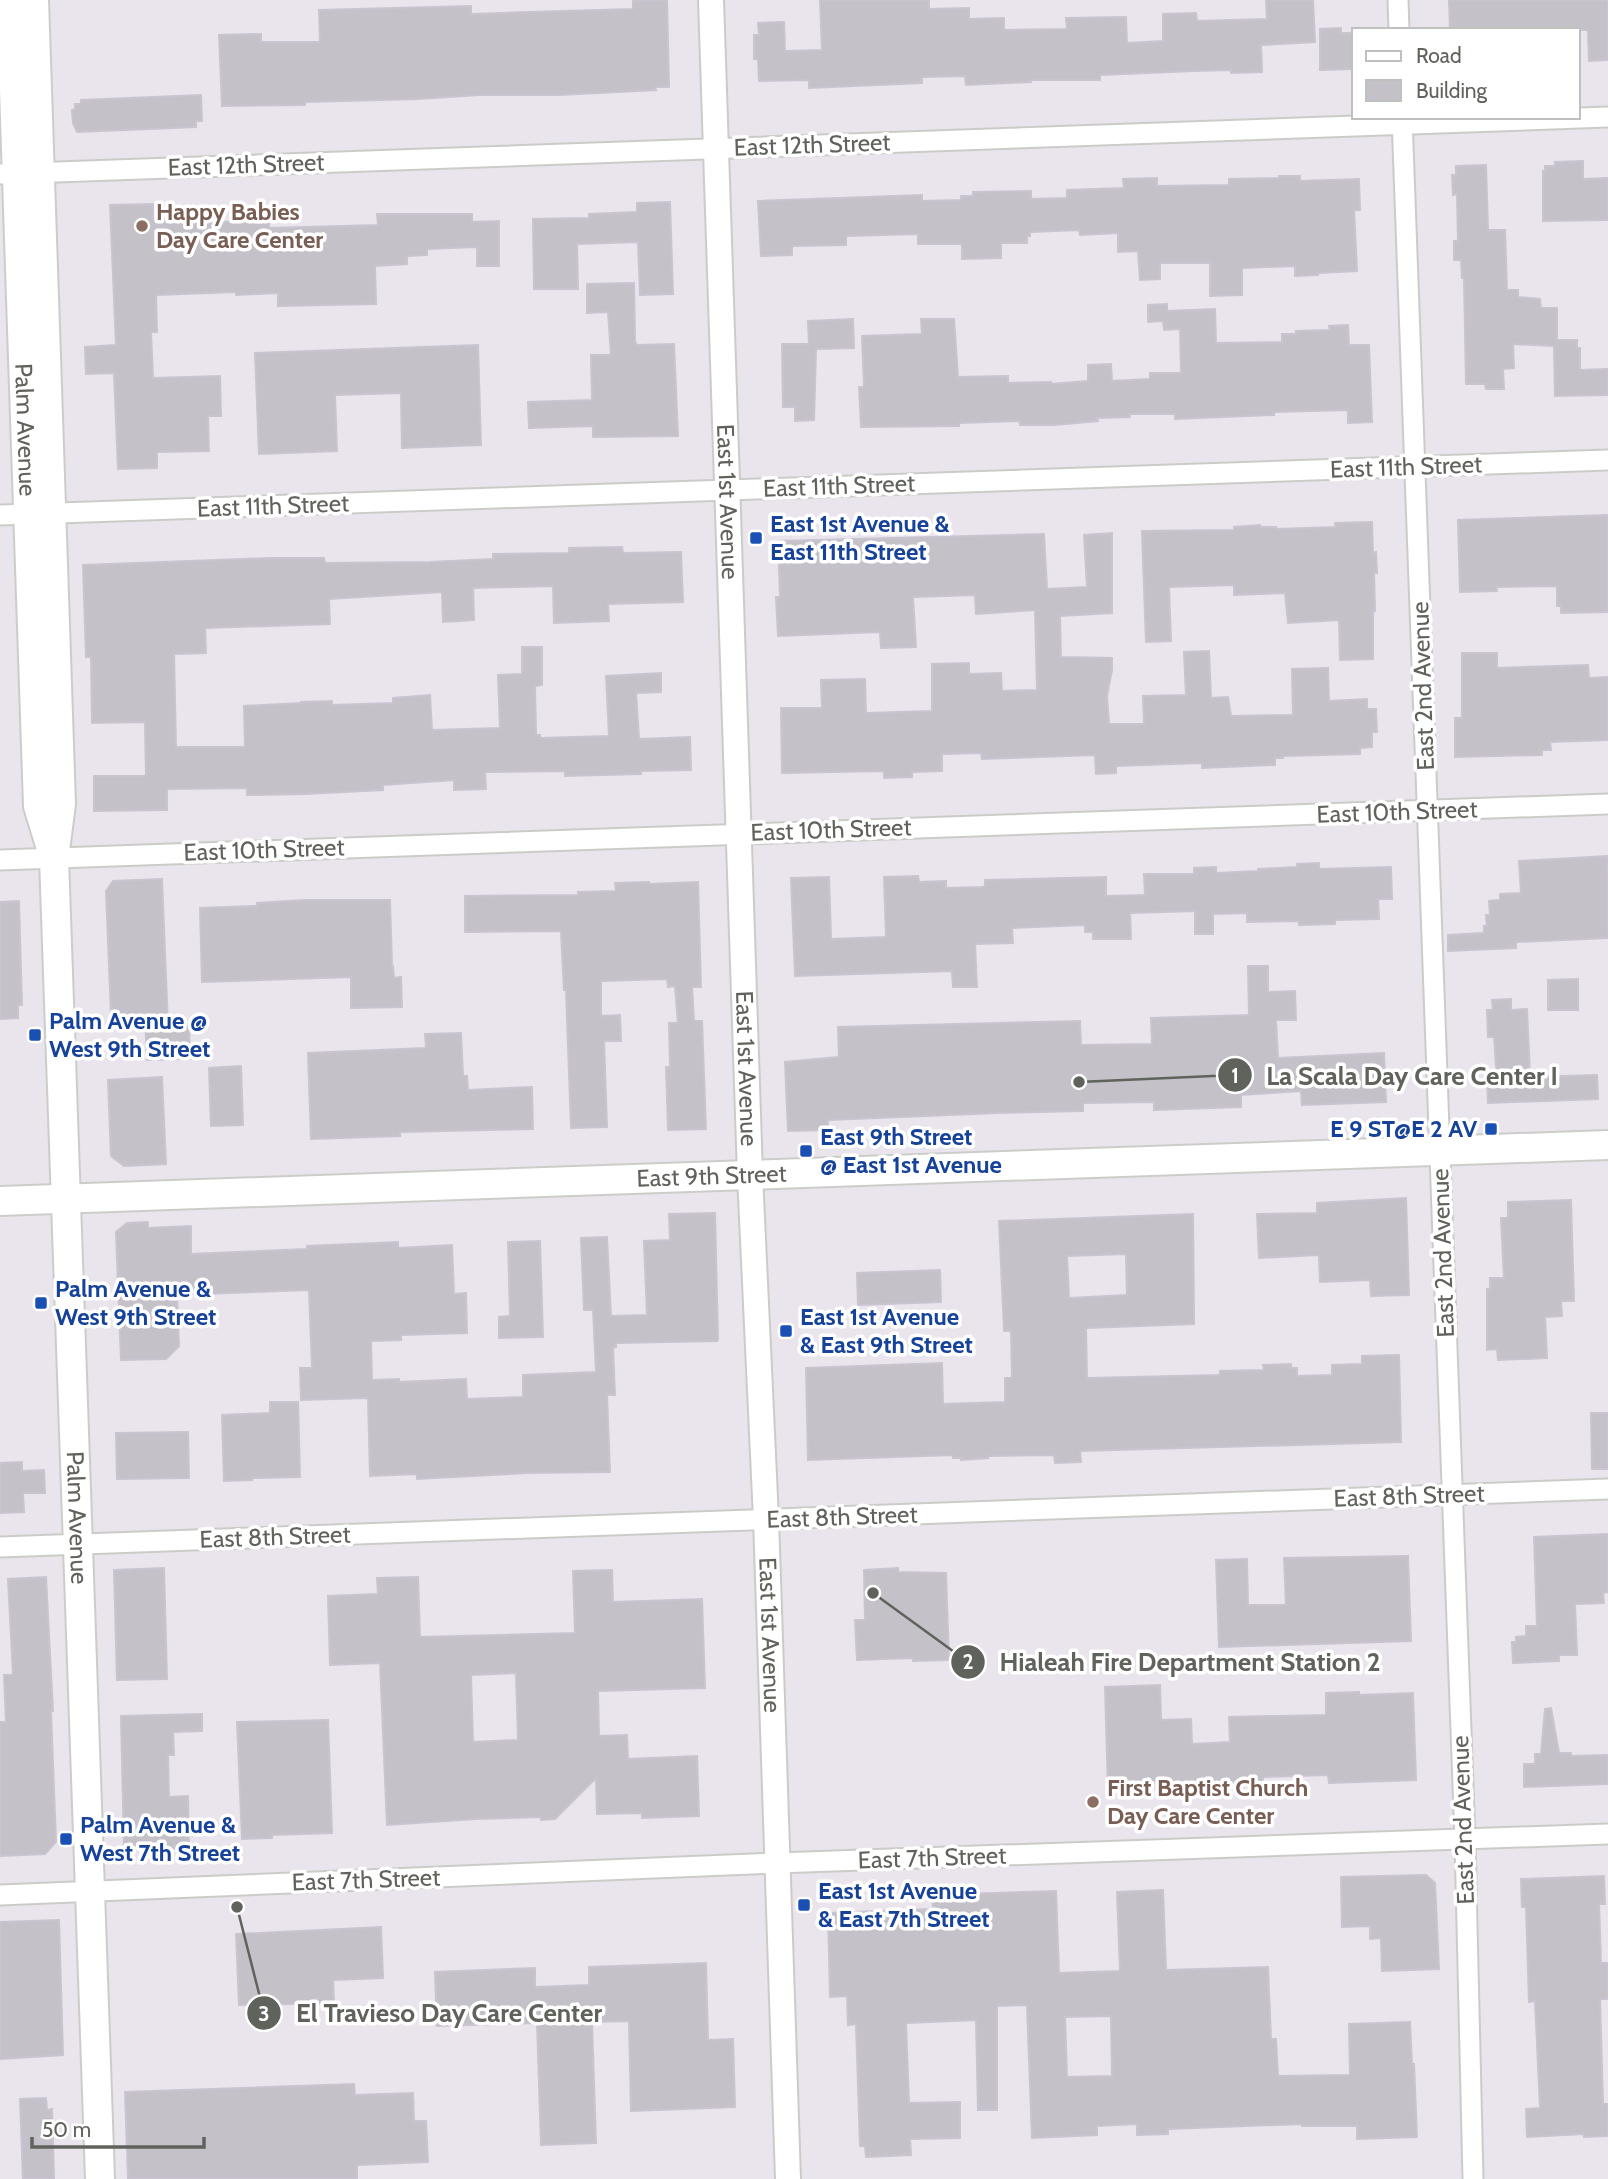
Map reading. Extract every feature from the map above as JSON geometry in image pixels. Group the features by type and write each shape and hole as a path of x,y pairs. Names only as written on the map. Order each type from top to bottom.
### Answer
{"main road":[{"name":"Palm Avenue","path":"11,0 18,173 39,514 61,804 54,858 100,2179"},
{"name":"Palm Avenue","path":"18,173 34,0"},
{"name":"East 9th Street","path":"0,1201 1608,1145"}],"street":[{"name":"East 1st Avenue","path":"711,0 750,1175 766,1519 788,2179"},
{"path":"1398,0 1399,28"},
{"name":"East 12th Street","path":"1580,118 1608,117"},
{"name":"East 12th Street","path":"18,173 1506,119"},
{"name":"East 2nd Avenue","path":"1403,121 1465,1840 1474,2179"},
{"name":"East 11th Street","path":"0,515 1608,460"},
{"name":"East 10th Street","path":"0,860 1608,804"},
{"name":"East 8th Street","path":"0,1547 1608,1489"},
{"name":"East 7th Street","path":"0,1895 777,1863 1608,1834"}],"building":[{"path":"667,0 669,87 559,95 479,95 305,102 305,105 222,106 219,35 261,34 261,42 320,42 319,10 471,6 471,14 633,9 633,1"},
{"path":"820,0 929,0 929,9 969,8 969,19 1004,18 1004,30 1067,29 1066,18 1126,17 1127,43 1163,41 1163,14 1196,13 1197,21 1267,19 1266,0 1313,0 1315,42 1261,45 1262,72 1231,73 1231,70 1100,75 1100,80 1031,80 966,85 965,76 922,77 922,83 809,88 809,80 759,81 758,59 754,59 754,35 759,35 758,23 784,22 785,51 822,50"},
{"path":"1449,0 1608,0 1608,60 1589,61 1588,30 1580,28 1450,28"},
{"path":"1341,28 1341,33 1352,33 1352,69 1320,70 1320,29"},
{"path":"201,95 202,121 196,121 196,127 77,132 73,123 72,110 75,109 75,104 81,104 81,100"},
{"path":"1583,161 1583,179 1608,178 1608,220 1543,221 1545,166 1555,166 1555,162"},
{"path":"1486,165 1488,230 1505,230 1507,290 1518,290 1518,297 1540,299 1541,308 1557,308 1557,340 1577,340 1577,348 1580,348 1580,370 1608,369 1608,395 1555,396 1554,346 1513,344 1514,368 1503,369 1504,389 1486,389 1485,384 1466,384 1464,278 1461,260 1454,260 1454,241 1458,241 1457,194 1453,195 1452,175 1456,175 1456,166"},
{"path":"1300,176 1300,181 1359,179 1360,210 1354,210 1357,271 1295,276 1295,266 1242,268 1242,295 1210,296 1210,263 1160,263 1160,279 1140,280 1138,251 1118,252 1118,233 1080,235 1079,230 1030,232 1027,243 1001,243 1001,258 962,259 962,244 918,244 918,234 846,236 846,245 792,246 792,255 761,256 758,201 922,195 922,201 961,200 961,196 973,196 973,192 1031,191 1031,199 1067,198 1067,190 1124,188 1123,179 1157,178 1157,186 1229,185 1229,179"},
{"path":"670,202 673,294 640,295 638,242 577,244 578,289 534,289 533,219 589,218 589,214 637,212 637,203"},
{"path":"153,204 153,219 200,218 200,223 269,220 269,228 378,225 377,214 472,214 472,222 499,221 499,266 477,266 477,247 427,249 427,255 407,256 407,264 375,266 376,304 278,306 278,293 156,295 157,332 151,332 153,378 220,376 221,416 208,416 209,451 157,452 157,468 118,469 114,373 86,374 85,347 116,345 110,205"},
{"path":"634,283 635,342 637,345 674,344 678,436 593,437 593,426 529,428 528,402 592,400 591,355 611,355 608,312 587,313 587,284"},
{"path":"1167,304 1167,311 1215,309 1216,343 1282,342 1282,334 1330,330 1329,326 1348,325 1349,345 1369,345 1372,422 1348,423 1348,410 1175,419 1175,414 1129,414 1130,417 1097,418 1098,421 1054,425 1020,425 1020,421 959,423 959,426 861,427 859,387 864,387 862,336 922,334 921,319 954,319 958,377 1008,376 1008,383 1088,381 1088,365 1111,364 1112,381 1150,379 1150,373 1181,373 1180,329 1164,330 1163,321 1148,322 1148,305"},
{"path":"853,319 854,348 816,349 814,420 795,421 795,407 783,407 782,344 809,344 808,321"},
{"path":"478,345 481,445 402,448 401,393 335,395 337,451 259,454 255,353"},
{"path":"1608,515 1608,612 1561,613 1561,606 1557,606 1557,586 1496,587 1497,591 1460,592 1458,520"},
{"path":"1372,522 1377,573 1374,573 1373,659 1340,660 1339,620 1288,623 1285,593 1234,595 1234,585 1169,587 1171,641 1146,642 1142,531 1234,530 1234,527 1260,525 1277,529 1335,527 1335,523"},
{"path":"1112,533 1112,613 1060,616 1061,657 1112,658 1107,696 1109,724 1144,724 1143,696 1186,695 1184,652 1209,651 1211,698 1228,697 1231,716 1293,715 1292,669 1328,668 1329,701 1367,699 1367,709 1376,709 1377,732 1372,732 1372,747 1360,748 1360,754 1283,756 1275,758 1275,765 1202,768 1202,763 1116,766 1116,773 1096,774 1095,755 982,759 981,753 942,754 942,771 912,772 912,777 884,778 884,771 782,773 781,708 822,708 821,680 865,679 866,713 932,711 932,664 969,663 969,674 1001,673 1002,691 1037,690 1035,610 976,614 975,595 913,597 916,647 881,648 880,632 778,636 778,541 1044,534 1047,589 1087,587 1084,535"},
{"path":"622,547 623,553 681,552 683,602 608,604 609,621 554,623 553,586 473,588 474,620 443,622 442,592 329,599 330,624 205,628 206,653 174,654 176,747 245,747 244,706 301,702 332,701 332,705 393,703 393,698 430,695 432,730 500,728 498,675 522,674 522,647 542,647 542,685 535,686 536,735 540,735 540,738 609,736 606,676 661,673 661,692 636,693 639,739 690,737 691,770 565,776 565,771 485,772 486,789 454,790 454,780 383,785 383,790 305,794 247,795 247,788 167,789 167,810 94,811 94,776 146,776 145,722 92,723 91,657 86,657 83,565 271,558 324,558 325,563 430,562 493,559 493,554 569,553 569,548"},
{"path":"1462,653 1497,653 1497,668 1588,665 1589,678 1608,677 1608,740 1550,742 1551,750 1542,750 1542,755 1455,757 1455,718 1462,718"},
{"path":"1607,856 1608,938 1516,942 1516,948 1448,951 1448,935 1484,933 1484,926 1487,926 1486,915 1490,915 1489,901 1500,900 1500,894 1521,893 1519,861"},
{"path":"1319,863 1319,869 1391,867 1392,899 1378,899 1379,919 1335,920 1335,924 1299,925 1299,921 1247,922 1247,913 1213,914 1213,934 1195,934 1195,911 1130,913 1131,939 1093,939 1093,932 1085,932 1085,925 1012,928 1013,943 975,944 977,987 953,987 952,971 795,976 791,878 829,877 831,939 886,937 884,877 918,876 919,882 946,881 946,888 983,887 985,880 1106,877 1106,896 1145,895 1144,874 1194,874 1194,868 1216,867 1216,873 1258,871"},
{"path":"162,879 168,1026 189,1025 190,1059 147,1060 145,1013 111,1015 106,891 113,881"},
{"path":"698,882 701,987 692,987 694,1021 702,1021 706,1129 668,1130 666,1067 670,1067 669,1023 678,1023 675,986 668,987 667,979 601,981 601,1016 620,1015 621,1041 604,1041 607,1127 571,1128 561,931 465,932 465,896 578,895 578,892 616,891 615,883"},
{"path":"390,900 392,966 394,978 401,977 402,1007 351,1008 351,977 202,982 200,908 257,906 257,903"},
{"path":"19,901 22,1005 18,1005 18,1018 0,1019 0,902"},
{"path":"1248,966 1268,966 1268,992 1295,991 1296,1020 1276,1020 1278,1058 1384,1053 1386,1102 1302,1105 1301,1091 1241,1095 1241,1107 1154,1110 1154,1102 1083,1103 1083,1111 828,1120 828,1130 788,1131 785,1062 839,1057 838,1027 1080,1021 1081,1045 1152,1044 1151,1018 1249,1015"},
{"path":"1578,979 1578,1010 1548,1010 1548,980"},
{"path":"1511,999 1511,1010 1527,1009 1530,1077 1597,1075 1598,1099 1488,1103 1487,1079 1497,1079 1494,1037 1488,1037 1487,1010 1493,1010 1492,1000"},
{"path":"461,1033 463,1076 467,1076 468,1090 532,1087 533,1129 400,1132 400,1136 311,1139 308,1053 426,1048 425,1034"},
{"path":"241,1066 243,1125 211,1126 209,1068"},
{"path":"162,1077 166,1164 124,1166 111,1156 108,1080"},
{"path":"1406,1198 1409,1295 1371,1296 1370,1280 1320,1282 1319,1255 1259,1258 1257,1214 1317,1213 1317,1203"},
{"path":"1571,1200 1574,1301 1561,1301 1562,1316 1545,1317 1547,1358 1498,1360 1497,1349 1487,1350 1487,1289 1490,1289 1490,1278 1504,1278 1501,1218 1508,1218 1508,1202"},
{"path":"715,1213 718,1339 616,1343 613,1348 615,1395 607,1395 610,1472 417,1479 417,1474 370,1476 368,1398 301,1400 300,1368 312,1368 309,1290 177,1295 179,1346 166,1359 121,1360 116,1232 127,1223 148,1222 148,1228 191,1226 191,1254 398,1242 398,1248 452,1245 454,1294 466,1293 467,1333 401,1335 401,1340 371,1341 372,1380 399,1379 399,1382 466,1379 467,1399 523,1397 523,1375 596,1372 593,1310 584,1310 581,1238 607,1237 611,1316 647,1315 644,1241 670,1240 669,1214"},
{"path":"1193,1214 1194,1324 1086,1328 1087,1378 1220,1375 1220,1371 1264,1370 1263,1365 1291,1364 1291,1368 1297,1368 1297,1376 1332,1375 1332,1365 1362,1364 1362,1356 1399,1355 1401,1442 1080,1451 1081,1462 1055,1463 1054,1455 988,1456 961,1460 953,1458 953,1455 808,1460 806,1368 942,1363 943,1404 1005,1402 1005,1378 1012,1378 1011,1331 1004,1331 999,1221","holes":["1126,1254 1127,1295 1069,1298 1067,1256"]},
{"path":"540,1241 543,1337 499,1338 499,1317 510,1316 508,1242"},
{"path":"940,1270 941,1302 858,1305 857,1273"},
{"path":"270,1402 298,1402 300,1477 224,1481 222,1415 270,1413"},
{"path":"1591,1413 1608,1413 1608,1469 1592,1469"},
{"path":"188,1432 189,1478 117,1479 116,1433"},
{"path":"22,1462 22,1471 44,1470 45,1493 23,1493 24,1512 0,1513 0,1463"},
{"path":"1608,1534 1608,1592 1603,1593 1604,1603 1575,1604 1577,1655 1559,1655 1559,1661 1513,1663 1512,1642 1516,1642 1516,1637 1526,1636 1526,1626 1537,1626 1534,1537"},
{"path":"1408,1556 1411,1641 1219,1647 1216,1560 1247,1559 1248,1605 1286,1605 1284,1558"},
{"path":"164,1568 167,1679 117,1680 114,1570"},
{"path":"898,1568 898,1572 946,1573 949,1660 857,1660 855,1620 865,1620 864,1570"},
{"path":"612,1570 613,1602 702,1599 705,1688 598,1691 599,1736 627,1735 628,1759 697,1756 699,1816 642,1818 642,1813 597,1814 596,1778 555,1819 476,1819 387,1825 380,1663 330,1665 328,1596 378,1594 377,1578 418,1577 420,1637 575,1633 573,1571","holes":["516,1673 518,1740 473,1742 471,1675"]},
{"path":"46,1577 56,1842 45,1854 0,1856 0,1722 6,1722 4,1675 13,1675 8,1579"},
{"path":"1160,1685 1161,1720 1191,1719 1192,1744 1230,1742 1229,1717 1326,1715 1326,1693 1413,1693 1416,1780 1329,1783 1328,1775 1263,1777 1263,1785 1213,1787 1213,1791 1177,1793 1177,1787 1108,1789 1105,1687"},
{"path":"1551,1708 1559,1753 1571,1753 1571,1756 1608,1755 1608,1784 1524,1787 1524,1764 1535,1764 1535,1754 1541,1754 1545,1709"},
{"path":"202,1714 202,1731 173,1732 174,1755 168,1755 169,1797 188,1796 189,1848 124,1850 121,1716"},
{"path":"328,1720 332,1833 242,1839 237,1722"},
{"path":"1426,1875 1435,1883 1439,1969 1382,1971 1381,1938 1370,1939 1370,1926 1342,1927 1341,1877"},
{"path":"1604,1876 1605,1904 1599,1904 1601,1963 1608,1963 1608,1999 1600,1999 1603,2104 1608,2104 1608,2136 1584,2137 1584,2134 1527,2137 1526,2109 1540,2108 1535,2001 1529,2002 1526,1907 1522,1907 1521,1879"},
{"path":"1163,1890 1166,1970 1268,1967 1271,2039 1276,2039 1278,2076 1350,2075 1349,2024 1410,2022 1417,2137 1357,2139 1357,2126 1302,2124 1168,2129 1168,2134 1137,2135 1137,2124 1097,2126 1097,2135 1032,2138 1027,2005 997,2006 997,2110 978,2110 976,2020 906,2023 909,2103 960,2102 960,2138 910,2139 911,2155 866,2157 865,2146 860,2146 856,2024 848,2025 847,1996 830,1997 828,1913 933,1909 932,1895 1056,1891 1059,1973 1120,1971 1117,1892","holes":["1111,2016 1112,2076 1067,2077 1065,2017"]},
{"path":"59,1920 63,2055 0,2059 0,1922"},
{"path":"381,1927 383,1978 333,1980 334,2003 239,2005 236,1934"},
{"path":"706,1963 708,2040 733,2039 735,2107 631,2111 629,2021 592,2022 596,2143 541,2145 537,2023 437,2026 435,1972 535,1968 535,1987 589,1985 589,1967"},
{"path":"354,2084 355,2095 413,2093 414,2121 426,2121 428,2162 357,2165 357,2179 128,2179 125,2092"},
{"path":"46,2098 47,2110 52,2109 54,2179 23,2179 20,2099"}],"place":[{"name":"Happy Babies Day Care Center","path":"142,226"},
{"name":"East 1st Avenue & East 11th Street","path":"756,538"},
{"name":"Palm Avenue @ West 9th Street","path":"35,1035"},
{"name":"La Scala Day Care Center I","path":"1079,1082"},
{"name":"E 9 ST@E 2 AV","path":"1491,1129"},
{"name":"East 9th Street @ East 1st Avenue","path":"806,1151"},
{"name":"Palm Avenue & West 9th Street","path":"41,1303"},
{"name":"East 1st Avenue & East 9th Street","path":"786,1331"},
{"name":"Hialeah Fire Department Station 2","path":"873,1593"},
{"name":"First Baptist Church Day Care Center","path":"1093,1802"},
{"name":"Palm Avenue & West 7th Street","path":"66,1839"},
{"name":"East 1st Avenue & East 7th Street","path":"804,1905"},
{"name":"El Travieso Day Care Center","path":"237,1907"}]}
